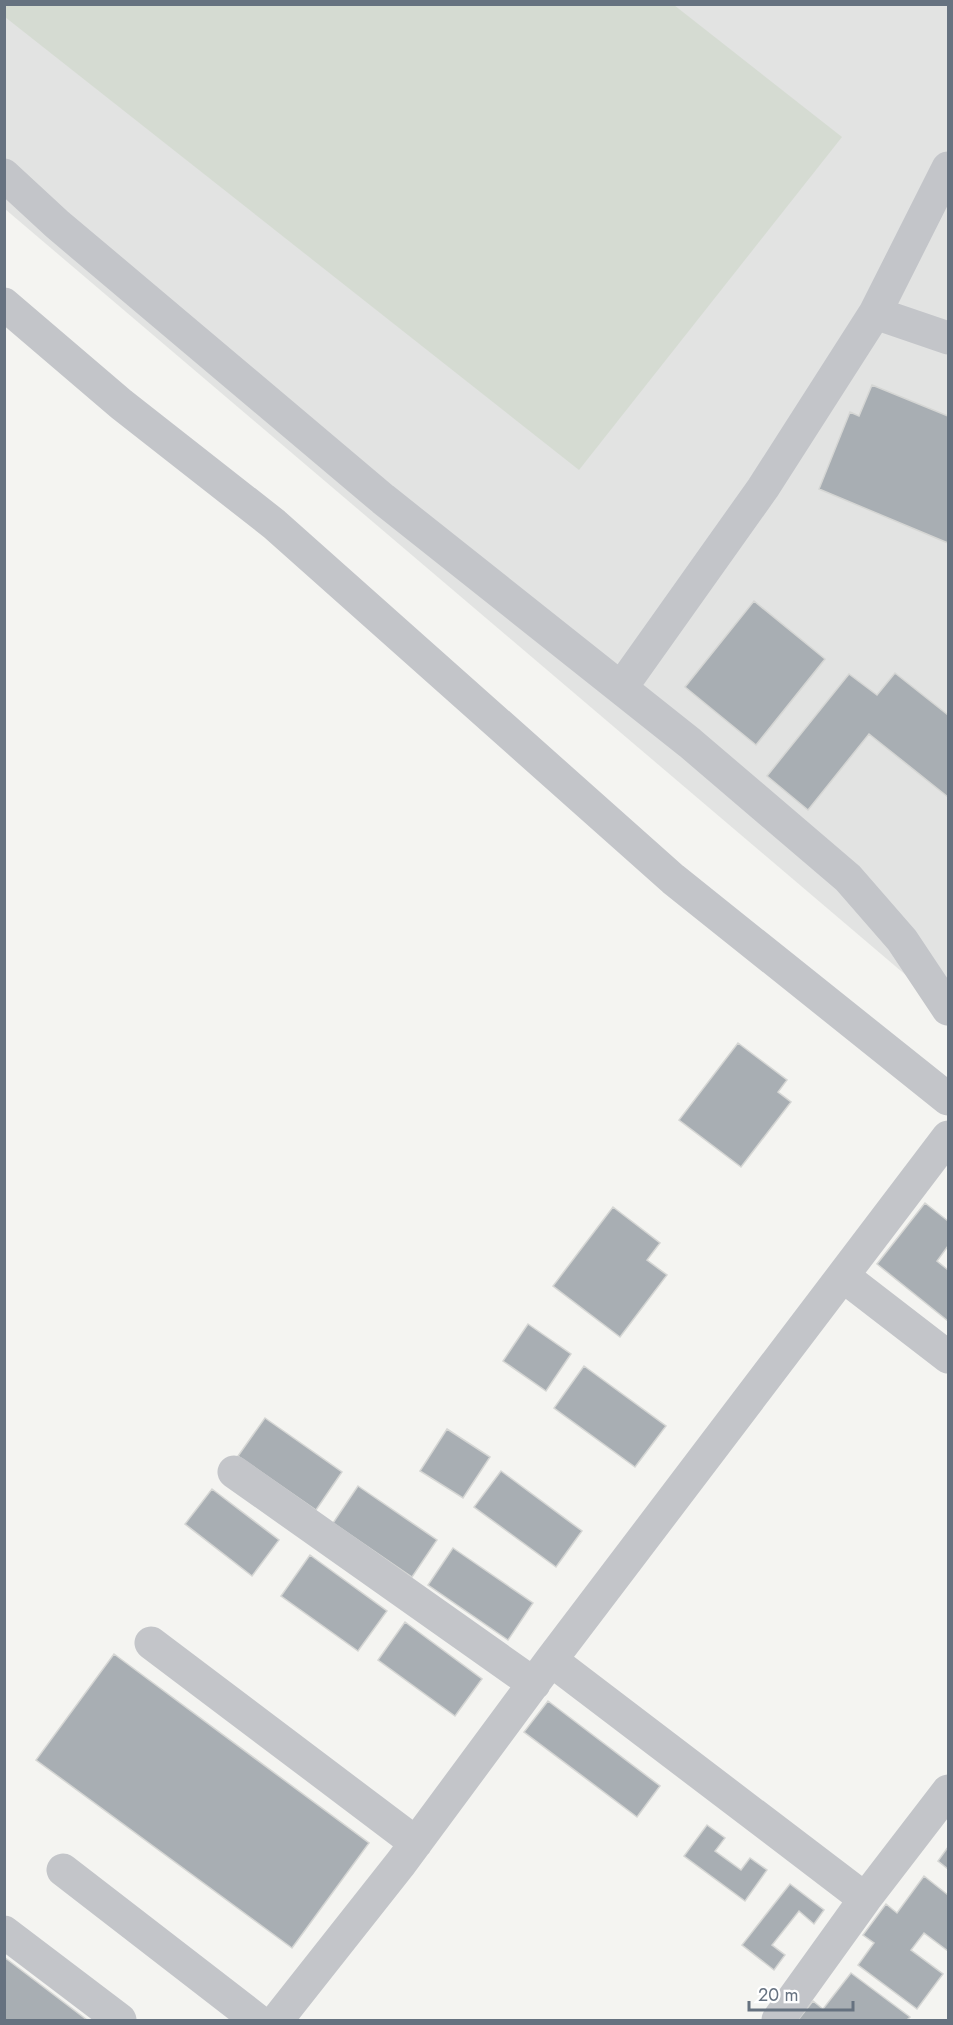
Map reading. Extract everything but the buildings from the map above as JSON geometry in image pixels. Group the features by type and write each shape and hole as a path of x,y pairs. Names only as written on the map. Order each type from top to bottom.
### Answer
{"street":[{"path":"621,688 763,488 875,313 948,168"},
{"path":"4,175 57,224 374,491 690,743 848,878 902,940 948,1009"},
{"path":"4,304 121,404 274,524 673,879 948,1099"},
{"path":"875,313 948,338"},
{"path":"277,2020 416,1843 948,1137"},
{"path":"843,1276 948,1357"},
{"path":"234,1472 543,1672 865,1899"},
{"path":"151,1643 416,1843"},
{"path":"778,2020 865,1899 948,1791"},
{"path":"63,1870 257,2020"},
{"path":"4,1932 120,2020"}],"shaded area":[{"path":"4,5 674,5 842,137 579,470 5,17"},
{"path":"5,5 948,5 948,1011 5,209"}]}
